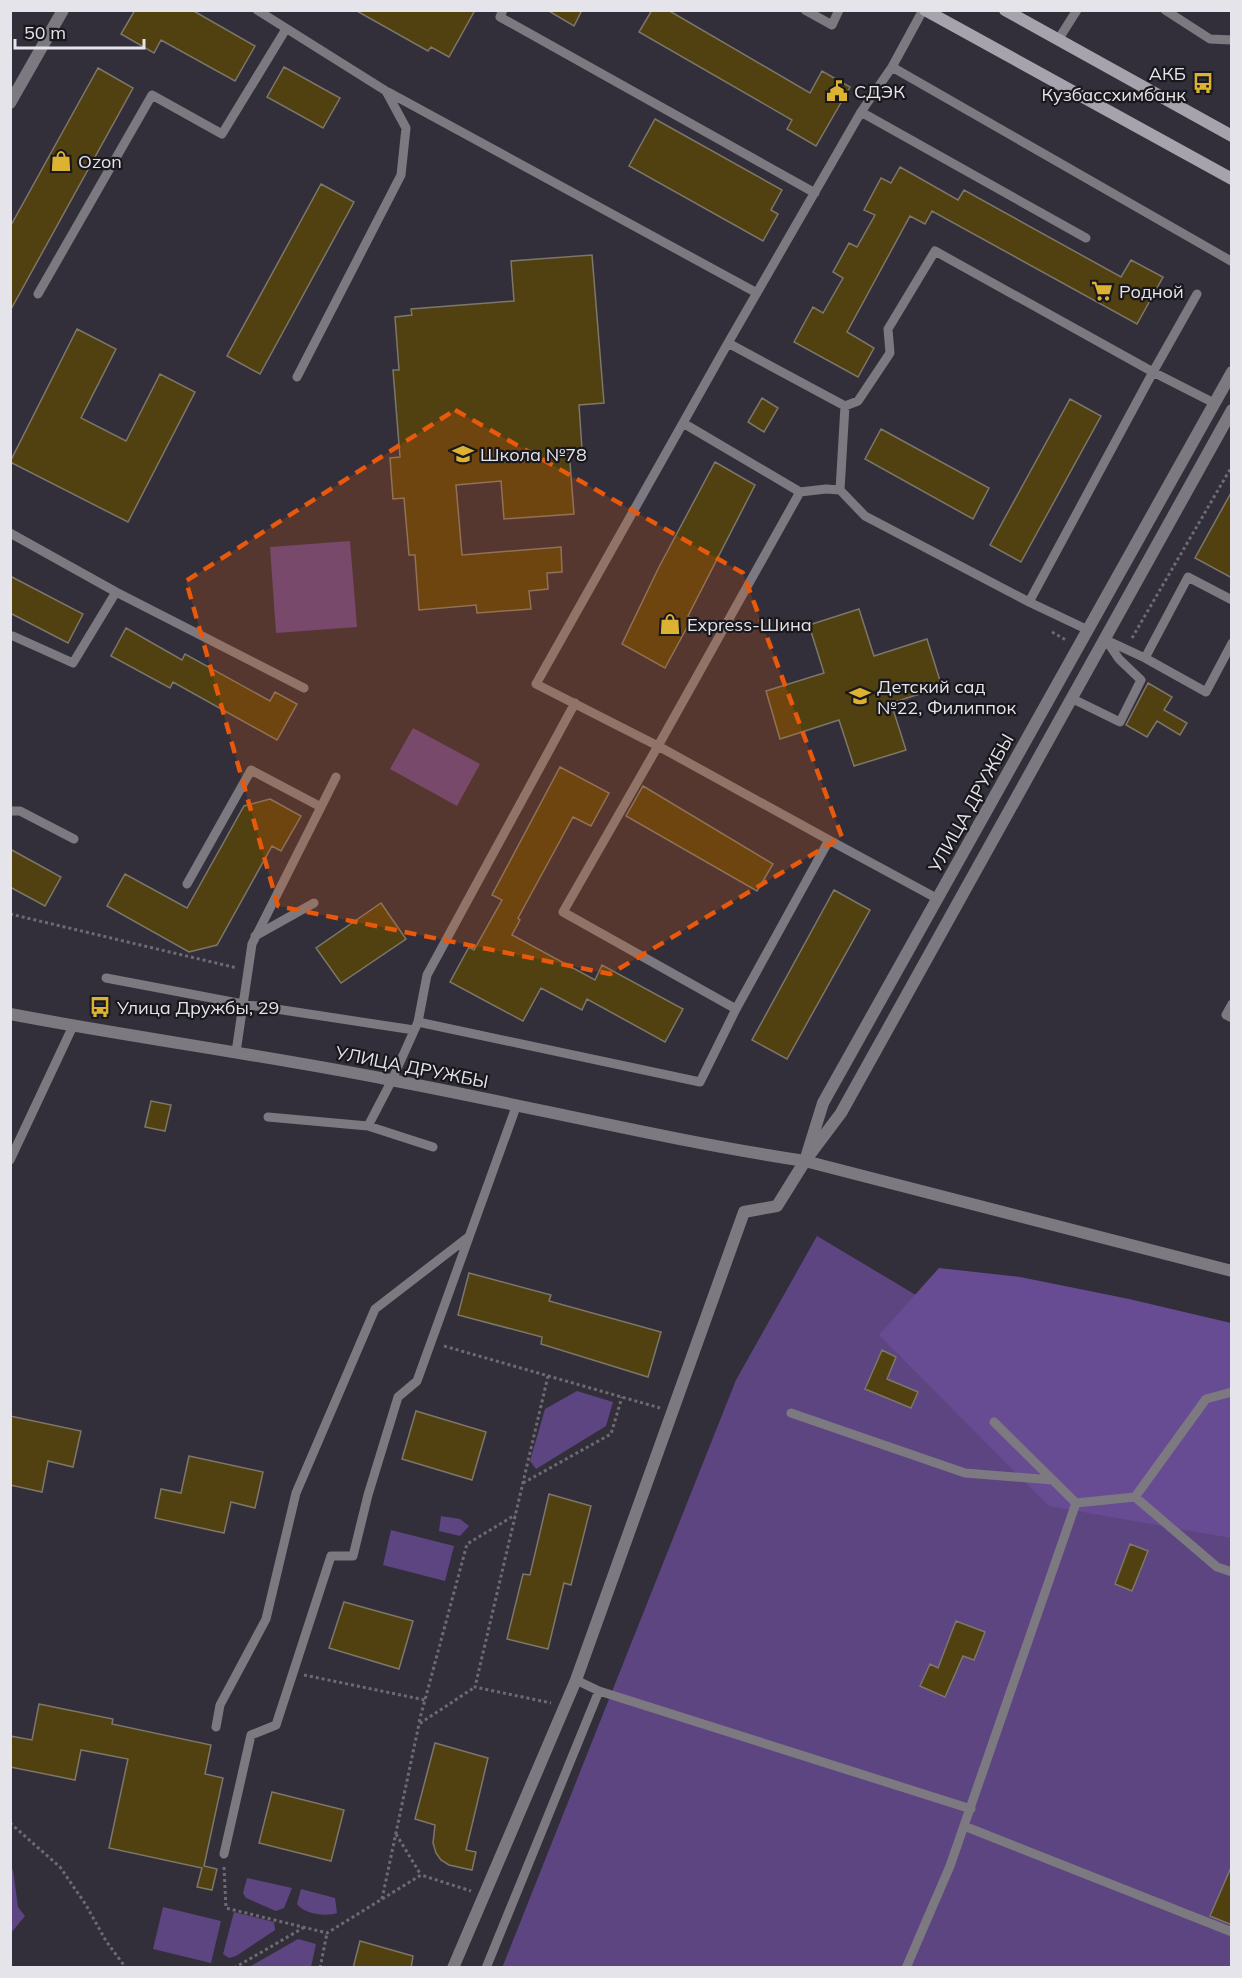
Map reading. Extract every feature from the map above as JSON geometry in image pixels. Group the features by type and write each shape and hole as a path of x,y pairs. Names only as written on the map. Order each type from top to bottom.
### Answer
{"main road":[{"path":"924,10 1232,179"},
{"path":"1005,10 1232,136"}],"street":[{"path":"10,103 63,10"},
{"name":"УЛИЦА ДРУЖБЫ","path":"805,1161 823,1103 1232,372"},
{"name":"УЛИЦА ДРУЖБЫ","path":"805,1161 841,1113 1232,410"},
{"path":"1088,630 1104,639"},
{"name":"УЛИЦА ДРУЖБЫ","path":"10,1014 392,1080 745,1152 805,1161 1232,1271"},
{"path":"453,1968 576,1680 744,1212 777,1206 805,1161"}],"lane":[{"path":"257,10 386,91 757,293"},
{"path":"503,10 500,17 815,193"},
{"path":"805,10 832,25 839,10"},
{"path":"924,10 892,67 861,112 728,343 536,684 658,746 938,899"},
{"path":"1058,40 1077,10"},
{"path":"1165,10 1210,39 1225,41 1232,39"},
{"path":"38,294 152,95 222,134 286,29"},
{"path":"892,67 1232,261"},
{"path":"297,377 401,175 406,128 386,91"},
{"path":"861,112 1086,238"},
{"path":"728,343 845,406 858,401 890,353 888,329 935,251 1152,372 1214,403"},
{"path":"1029,602 1152,372 1197,294"},
{"path":"840,490 845,406"},
{"path":"683,423 800,492 840,490 865,516 1029,602 1088,630"},
{"path":"736,1009 563,912 800,492"},
{"path":"10,533 117,592 304,688"},
{"path":"1145,658 1188,577 1232,600"},
{"path":"10,636 73,663 117,592"},
{"path":"1104,639 1145,658 1206,692 1232,643"},
{"path":"1071,698 1120,722 1141,680 1119,659 1104,639"},
{"path":"368,1126 416,1026 427,975 574,703"},
{"path":"187,884 251,770 321,807"},
{"path":"236,1052 252,944 336,777"},
{"path":"10,812 20,811 74,839"},
{"path":"106,978 243,1004 416,1026 700,1082 736,1009 829,840"},
{"path":"255,936 314,903"},
{"path":"1232,1004 1226,1015 1232,1018"},
{"path":"10,1160 73,1026"},
{"path":"224,1854 251,1734 276,1725 331,1556 353,1556 368,1495 398,1397 417,1381 516,1107"},
{"path":"268,1117 368,1126 433,1147"},
{"path":"216,1727 220,1705 266,1619 296,1493 375,1309 467,1238"},
{"path":"1135,1497 1206,1399 1232,1392"},
{"path":"791,1413 965,1473 1053,1480"},
{"path":"994,1422 1076,1503"},
{"path":"1076,1503 1135,1497 1217,1567 1232,1572"},
{"path":"906,1968 950,1866 971,1809 1076,1503"},
{"path":"576,1680 599,1691 971,1809"},
{"path":"486,1968 599,1691"},
{"path":"964,1826 1232,1932"}],"path":[{"path":"10,914 248,970"},
{"path":"431,1342 673,1412"},
{"path":"419,1724 475,1687 548,1376"},
{"path":"522,1484 611,1434 622,1397"},
{"path":"382,1899 419,1724 467,1544 515,1515"},
{"path":"293,1672 425,1700"},
{"path":"475,1687 565,1706"},
{"path":"10,1823 60,1867 86,1905 106,1941 126,1968"},
{"path":"396,1834 421,1875 484,1895"},
{"path":"224,1854 226,1908 327,1933 421,1875"},
{"path":"234,1968 304,1927"},
{"path":"320,1968 327,1933"}],"highlighted area":[{"path":"455,410 743,573 842,837 610,974 278,906 186,581"}],"shaded area":[{"path":"350,541 357,627 276,633 270,547"},
{"path":"413,728 480,764 457,806 390,769"},
{"path":"817,1236 1231,1483 1231,1967 502,1968 736,1380"},
{"path":"939,1268 1020,1277 1231,1323 1231,1538 1049,1506 879,1335"},
{"path":"577,1391 613,1402 606,1426 536,1469 530,1461 545,1409"},
{"path":"441,1516 460,1519 469,1526 460,1536 439,1531"},
{"path":"391,1530 454,1546 445,1581 383,1565"},
{"path":"11,1868 18,1907 25,1916 11,1933"},
{"path":"247,1878 292,1888 284,1908 276,1911 246,1898 243,1893"},
{"path":"301,1889 335,1898 337,1913 316,1914 300,1907 297,1904"},
{"path":"163,1907 221,1921 211,1963 153,1949"},
{"path":"234,1912 274,1922 275,1930 236,1956 229,1958 223,1954"},
{"path":"298,1939 316,1944 311,1967 249,1967"}],"building":[{"path":"135,10 192,10 255,46 235,81 161,40 154,53 121,34"},
{"path":"355,10 475,10 449,57 431,47 428,51"},
{"path":"547,10 582,10 574,26"},
{"path":"652,10 668,10 810,93 822,71 850,87 816,146 787,129 792,120 639,32"},
{"path":"284,67 340,98 323,128 267,97"},
{"path":"98,68 133,88 10,311 10,227"},
{"path":"655,119 782,190 771,210 778,214 763,241 629,166"},
{"path":"900,167 958,200 964,190 1121,277 1131,260 1163,277 1137,324 932,211 925,224 910,216 847,332 874,348 858,377 794,342 813,307 823,313 843,278 833,272 849,243 857,247 875,215 864,210 881,178 891,183"},
{"path":"321,184 354,202 260,374 227,356"},
{"path":"592,255 604,403 579,405 582,449 569,450 574,514 504,519 501,481 456,485 462,555 561,547 562,572 547,573 548,589 529,591 531,609 477,613 476,605 419,610 415,555 409,555 404,498 393,499 390,458 400,457 393,370 399,370 395,317 412,315 411,309 514,301 511,261"},
{"path":"77,329 116,349 81,418 126,441 160,374 195,392 128,522 10,462"},
{"path":"762,398 778,408 764,432 748,422"},
{"path":"1070,399 1101,416 1021,562 990,545"},
{"path":"881,429 989,488 973,519 865,459"},
{"path":"715,462 755,485 688,616 692,618 665,668 622,644 659,567"},
{"path":"1232,491 1232,578 1195,558"},
{"path":"10,576 83,614 68,643 10,613"},
{"path":"859,609 874,656 927,639 942,687 891,703 906,750 854,766 839,720 780,739 766,691 824,673 809,625"},
{"path":"126,628 182,660 185,654 270,701 275,692 297,704 277,740 173,682 170,688 111,656"},
{"path":"1148,683 1172,697 1164,710 1187,723 1180,735 1157,721 1147,737 1126,725"},
{"path":"560,767 609,793 591,826 573,817 518,918 520,920 512,935 595,980 602,965 683,1009 665,1042 587,999 582,1010 541,988 523,1021 450,982 469,947 474,950 502,900 492,895"},
{"path":"643,786 773,864 757,891 626,816"},
{"path":"270,799 301,816 281,851 272,846 217,945 189,952 107,906 125,874 187,908 244,806"},
{"path":"10,849 61,877 45,906 10,887"},
{"path":"834,890 870,910 787,1059 752,1040"},
{"path":"381,903 406,939 341,983 316,948"},
{"path":"151,1101 171,1105 165,1131 145,1127"},
{"path":"469,1273 551,1295 549,1301 661,1332 648,1377 541,1344 542,1337 458,1315"},
{"path":"882,1350 896,1357 887,1379 918,1392 911,1408 865,1389"},
{"path":"416,1411 486,1432 472,1480 402,1459"},
{"path":"10,1416 81,1431 73,1467 48,1461 42,1492 10,1485"},
{"path":"189,1456 263,1472 255,1508 231,1502 224,1533 155,1518 161,1489 181,1493"},
{"path":"549,1494 591,1506 571,1585 564,1583 548,1649 507,1639 523,1574 530,1575"},
{"path":"1130,1544 1148,1551 1132,1591 1115,1584"},
{"path":"344,1602 413,1621 399,1669 329,1648"},
{"path":"956,1621 985,1632 974,1660 963,1656 945,1697 920,1686 930,1664 938,1668"},
{"path":"39,1704 113,1719 112,1724 211,1745 205,1774 223,1778 204,1866 217,1869 212,1890 197,1887 202,1868 109,1848 128,1759 81,1750 75,1780 10,1767 10,1736 32,1740"},
{"path":"435,1743 488,1758 466,1850 476,1852 472,1870 449,1865 441,1860 433,1843 435,1825 415,1819"},
{"path":"272,1792 344,1810 331,1861 259,1843"},
{"path":"1232,1865 1232,1925 1210,1916"},
{"path":"360,1941 413,1956 411,1968 353,1968"}],"place":[{"name":"АКБ Кузбассхимбанк","path":"1203,83"},
{"name":"СДЭК","path":"837,91"},
{"name":"Ozon","path":"61,161"},
{"name":"Родной","path":"1102,291"},
{"name":"Школа №78","path":"463,454"},
{"name":"Express-Шина","path":"670,624"},
{"name":"Детский сад №22, Филиппок","path":"860,696"},
{"name":"Улица Дружбы, 29","path":"100,1007"}]}
